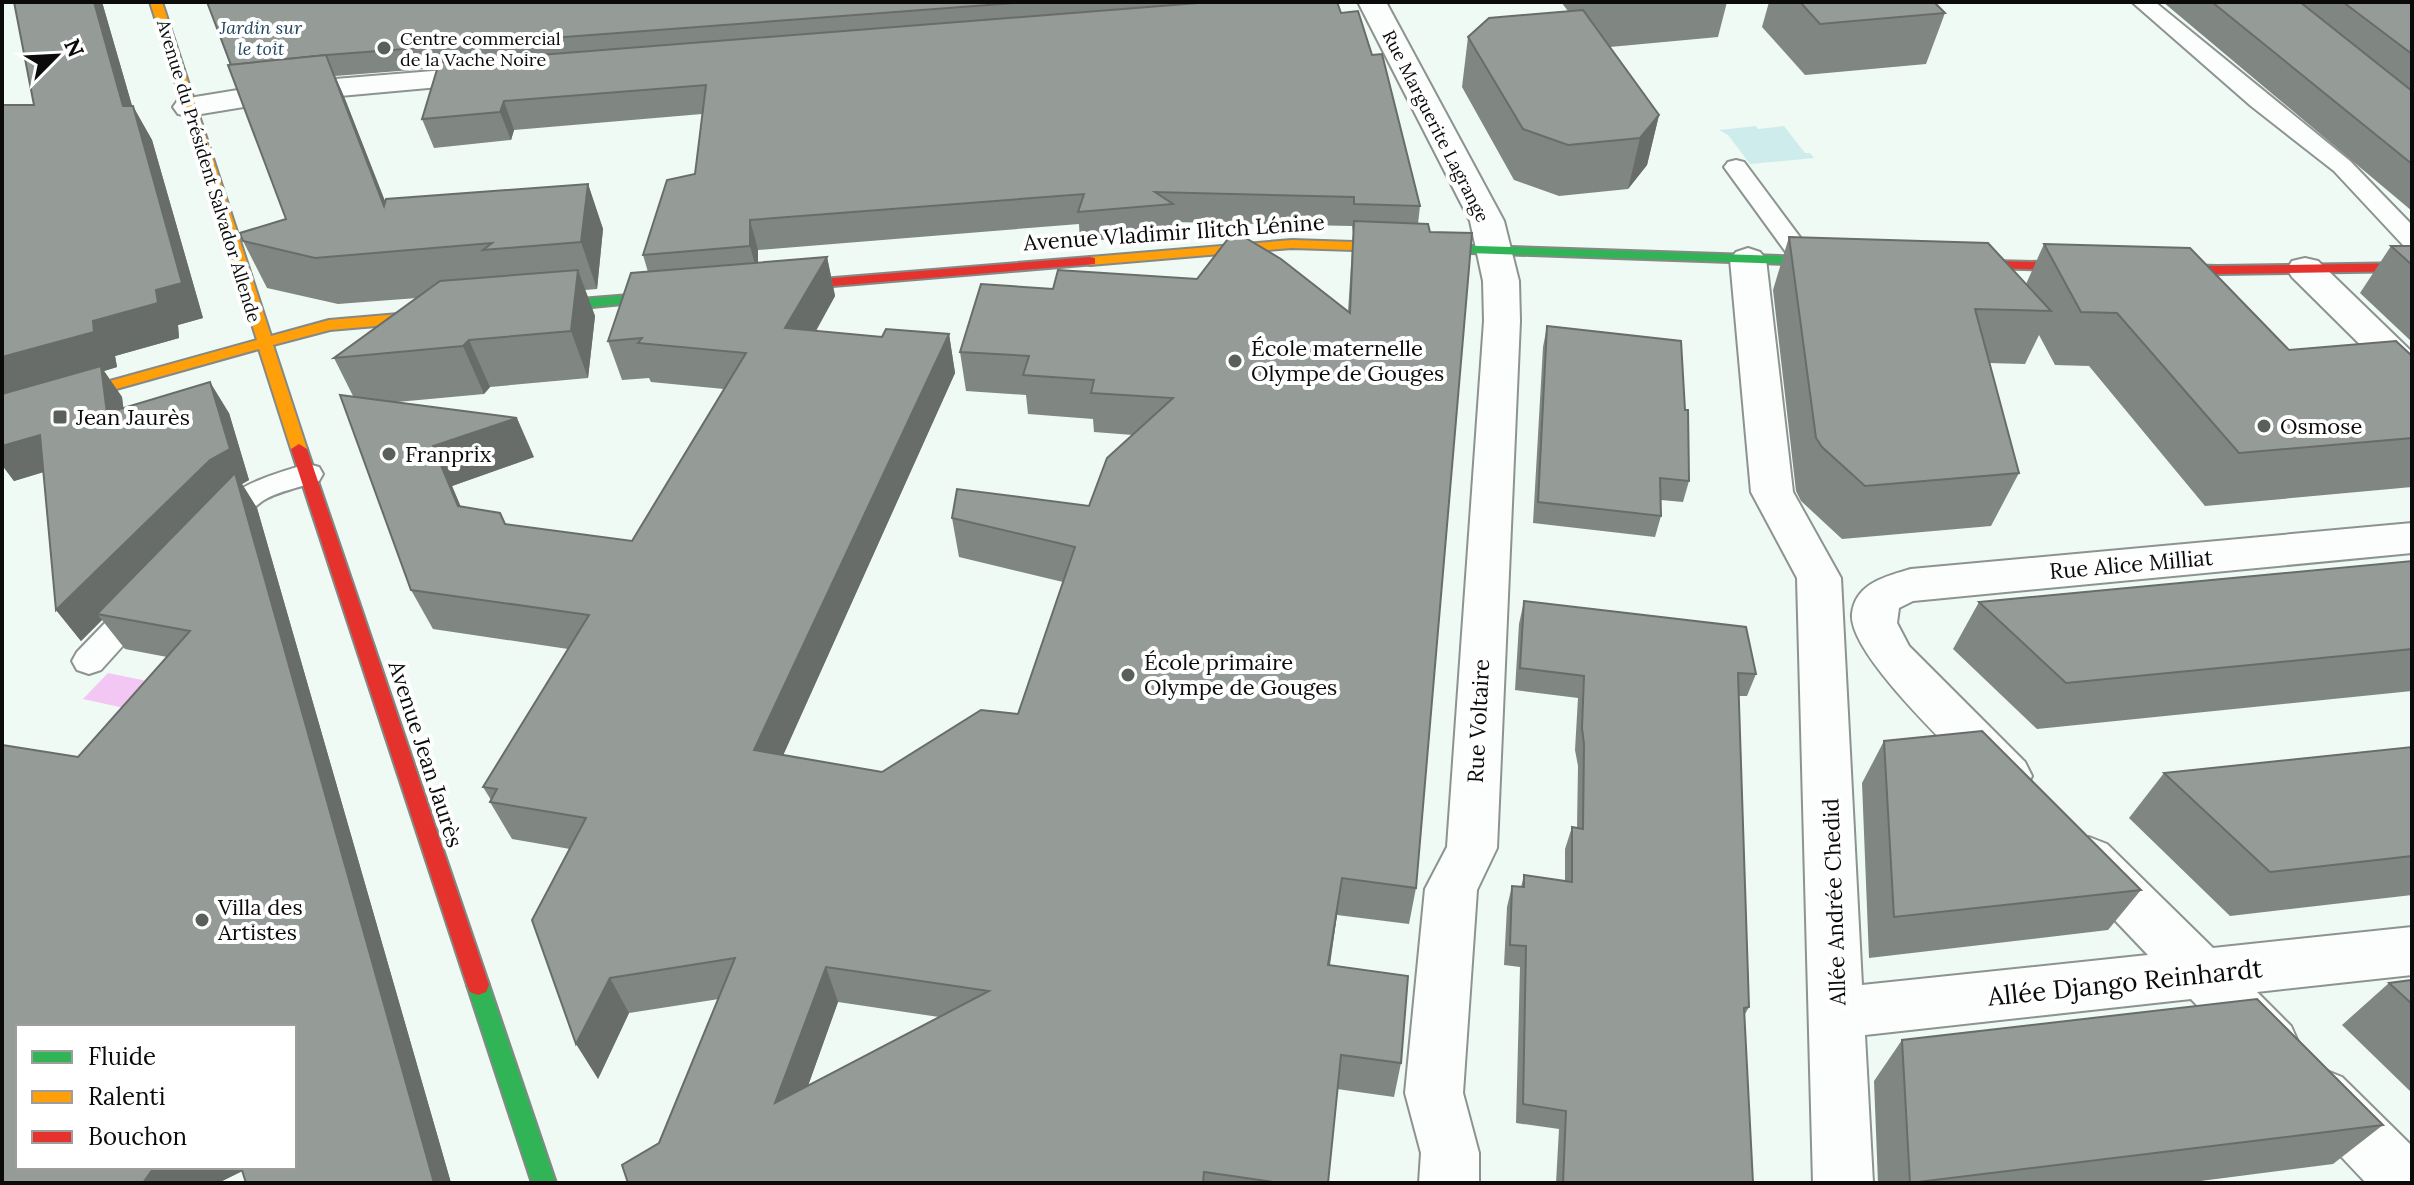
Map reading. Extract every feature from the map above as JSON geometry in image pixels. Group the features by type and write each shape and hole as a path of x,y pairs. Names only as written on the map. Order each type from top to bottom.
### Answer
{"street":[{"name":"Avenue du Président Salvador Allende","path":"156,2 263,341"},
{"name":"Rue Marguerite Lagrange","path":"1372,4 1487,221 1495,252"},
{"path":"189,107 274,93 529,73"},
{"name":"Avenue Vladimir Ilitch Lénine","path":"756,289 1277,244 1864,262"},
{"name":"Rue Voltaire","path":"1449,1183 1450,1153 1434,1093 1451,889 1472,848 1502,321 1501,281 1495,252"},
{"name":"Allée Andrée Chedid","path":"1748,259 1772,492 1819,578 1843,1183"},
{"path":"1939,263 2218,270 2412,267"},
{"path":"2305,269 2412,373"},
{"path":"519,309 693,294"},
{"path":"2,416 329,325 471,313"},
{"name":"Avenue Jean Jaurès","path":"263,341 544,1183"},
{"name":"Rue Alice Milliat","path":"2201,973 1893,658 1873,622 1875,605 1886,593 1911,585 2412,538"},
{"name":"Allée Django Reinhardt","path":"1838,1013 2412,951"},
{"path":"2201,973 2407,1183"}],"lane":[{"path":"2142,2 2342,166 2412,240"},
{"path":"1736,167 1805,261"},
{"path":"195,549 253,493 308,474"},
{"path":"89,661 163,582"}],"shaded area":[{"path":"1756,126 1758,129 1784,126 1805,153 1810,153 1814,158 1750,164 1728,135 1719,130"},
{"path":"108,673 171,686 147,713 83,699"}],"building":[{"path":"14,2 94,2 123,106 133,106 182,283 156,290 158,303 93,321 94,332 2,357 2,105 34,105"},
{"name":"Jardin sur le toit","path":"207,2 1027,2 326,55 231,65"},
{"path":"1211,2 1337,2 1341,13 1358,11 1372,55 1382,54 1420,206 1354,204 1354,197 1155,192 1173,204 1078,212 1084,194 750,220 750,246 643,255 667,180 695,174 706,85 504,101 500,112 422,119 439,63"},
{"path":"1800,2 1934,2 1945,13 1820,24"},
{"path":"2212,2 2300,2 2412,91 2412,164"},
{"path":"2343,2 2412,2 2412,54"},
{"path":"1583,10 1659,115 1640,138 1568,145 1523,129 1468,37 1489,18"},
{"path":"326,55 384,206 386,199 588,184 581,242 483,250 492,243 315,258 243,241 240,233 286,219 228,65"},
{"path":"1354,221 1428,224 1430,232 1472,233 1416,888 1342,878 1328,965 1408,976 1401,1063 1341,1055 1328,1183 1280,1183 1204,1172 1203,1183 628,1183 622,1165 659,1143 735,958 610,978 576,1044 532,920 586,818 490,802 497,789 483,787 589,615 411,590 340,395 517,418 433,446 458,506 500,513 505,524 632,541 746,353 638,343 642,338 608,341 631,273 827,257 785,328 882,337 886,329 949,334 754,750 882,772 981,710 1018,714 1075,547 952,518 957,489 1089,506 1107,458 1173,398 1091,393 1094,380 1023,375 1029,356 960,352 981,284 1053,289 1058,270 1197,279 1234,231 1281,259 1350,313","holes":["826,967 989,991 775,1103"]},
{"path":"1789,237 1988,243 2051,311 1975,309 2019,473 1865,486 1822,447 1816,438"},
{"path":"2044,244 2190,248 2289,350 2396,341 2412,356 2412,438 2239,453 2117,313 2081,312"},
{"path":"2391,246 2412,246 2412,265"},
{"path":"578,270 571,331 469,340 463,346 334,358 440,281"},
{"path":"1547,326 1681,341 1685,410 1688,410 1689,481 1660,478 1661,516 1538,502"},
{"path":"101,366 107,413 210,382 230,449 210,460 56,610 40,435 2,446 2,394"},
{"path":"235,473 434,1183 246,1183 242,1169 296,1169 296,1025 16,1025 16,1169 154,1169 143,1183 2,1183 2,745 78,757 190,631 97,614"},
{"path":"2412,561 2412,649 2066,683 1979,602"},
{"path":"1524,601 1746,627 1756,674 1738,673 1749,1007 1744,1008 1753,1183 1563,1183 1566,1111 1523,1104 1526,946 1510,945 1512,886 1524,887 1524,875 1572,882 1572,827 1583,829 1584,744 1584,676 1520,668"},
{"path":"1982,731 2141,890 1894,917 1884,741"},
{"path":"2412,747 2412,856 2270,872 2164,773"},
{"path":"2412,980 2412,1004 2389,983"},
{"path":"2257,999 2383,1125 1910,1183 1902,1040"}],"traffic: fast":[{"path":"1447,249 1842,262"},
{"path":"530,308 680,295"},
{"path":"478,985 544,1183"}],"traffic: slow":[{"path":"156,2 299,449"},
{"path":"1090,261 1292,244 1447,249"},
{"path":"2,416 329,325 445,315"}],"traffic: jam":[{"path":"773,287 1090,261"},
{"path":"1950,264 2218,270 2412,267"},
{"path":"299,449 478,985"}],"place":[{"name":"Centre commercial de la Vache Noire","path":"384,48"},
{"name":"École maternelle Olympe de Gouges","path":"1235,361"},
{"name":"Jean Jaurès","path":"60,417"},
{"name":"Osmose","path":"2264,426"},
{"name":"Franprix","path":"389,454"},
{"name":"École primaire Olympe de Gouges","path":"1128,675"},
{"name":"Villa des Artistes","path":"202,920"}]}
